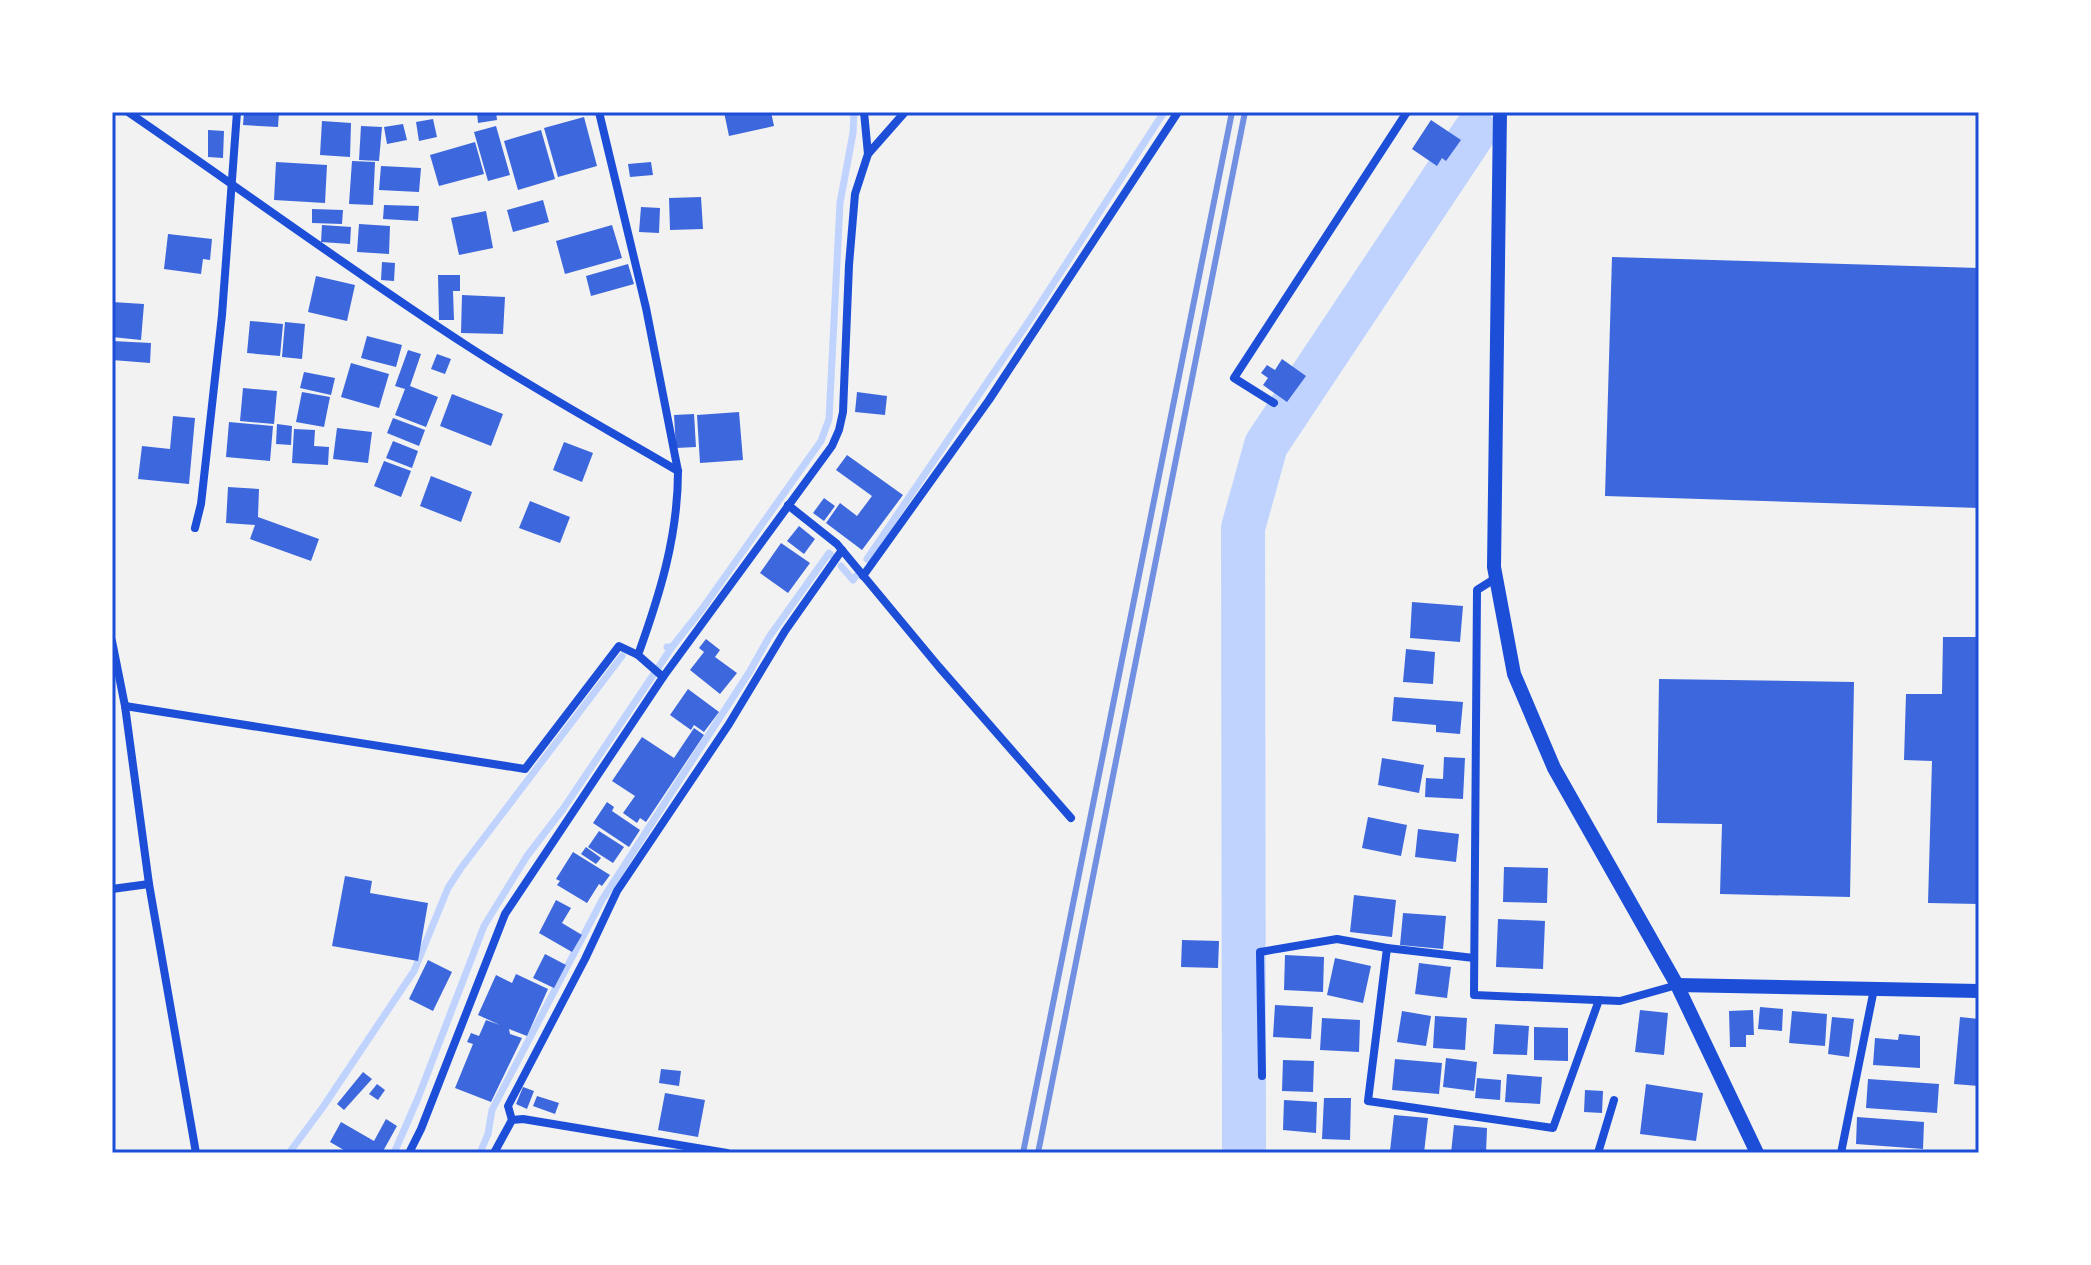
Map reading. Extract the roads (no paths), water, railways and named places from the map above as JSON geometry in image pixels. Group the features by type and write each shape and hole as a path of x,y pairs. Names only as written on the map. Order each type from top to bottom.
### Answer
{"street":[{"path":"128,112 468,346 678,471"},
{"path":"195,528 201,504 222,315 237,112"},
{"path":"599,112 646,308 678,471 678,497 663,587 638,655"},
{"path":"864,112 868,154"},
{"path":"409,1153 505,914 658,672 832,446 843,412 855,194 868,154 905,112"},
{"path":"863,576 989,400 1178,112"},
{"path":"1274,403 1234,378 1407,112"},
{"path":"1500,112 1494,567 1514,674 1554,768 1677,985 1757,1153"},
{"path":"788,505 842,550 957,689 1071,818"},
{"path":"494,1153 512,1120 508,1106 617,891 729,724 785,631 842,550"},
{"path":"1496,578 1477,590 1474,995 1620,1001 1677,985 1979,991"},
{"path":"112,641 125,706 149,884 196,1153"},
{"path":"125,706 525,769 619,646 638,655 658,672"},
{"path":"112,889 149,884"},
{"path":"1262,1076 1260,952 1337,939 1474,958"},
{"path":"1387,948 1368,1101 1553,1128 1599,1000"},
{"path":"1841,1153 1874,989"},
{"path":"1598,1153 1614,1100"},
{"path":"512,1120 568,1125 727,1153"}],"waterway":[{"path":"667,647 672,647 702,609 821,441 829,419 840,203 854,112"},
{"path":"867,559 1033,315 1164,112"},
{"path":"1244,1153 1243,528 1266,445 1475,131"},
{"path":"480,1153 488,1134 492,1110 602,900 769,637 829,553 831,555"},
{"path":"841,566 853,580 856,576"},
{"path":"394,1153 484,926 527,856 563,809 672,647"},
{"path":"289,1153 414,971 448,888 461,868 622,656"}],"railway":[{"path":"1023,1153 1232,112"},
{"path":"1038,1153 1245,112"}]}
